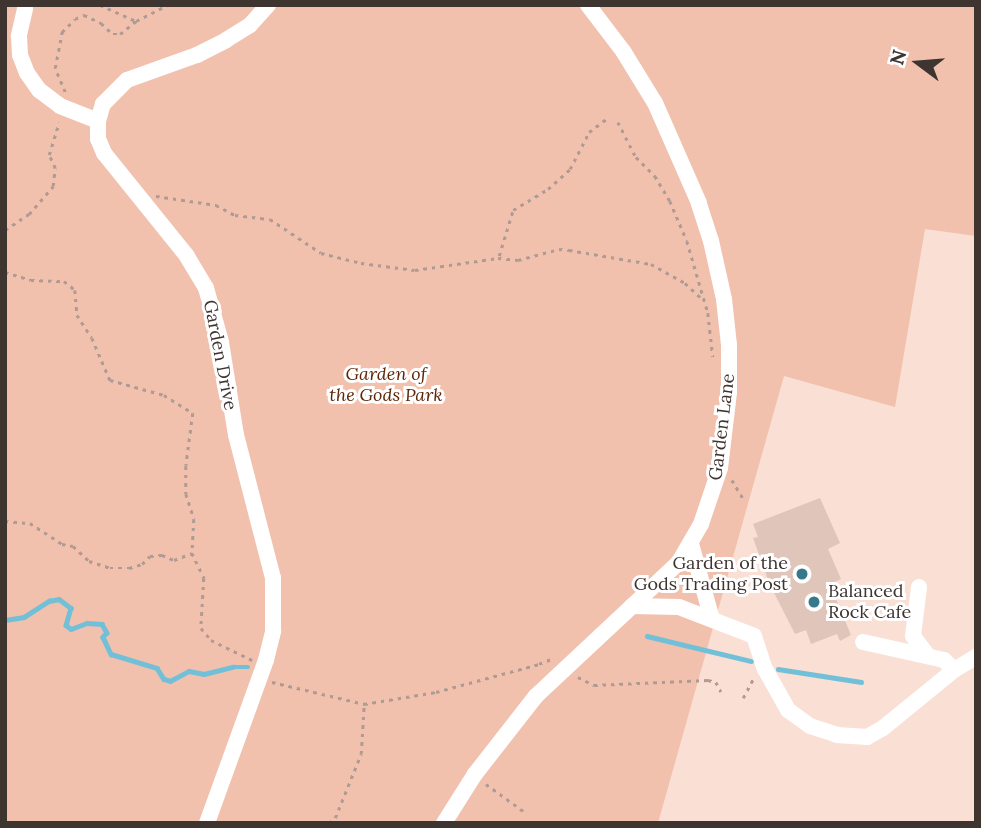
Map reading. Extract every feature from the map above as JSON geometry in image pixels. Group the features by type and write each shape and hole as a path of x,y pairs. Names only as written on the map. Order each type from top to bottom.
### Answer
{"street":[{"path":"25,9 19,36 20,55 39,90 63,107 98,121 103,104 127,80 197,55 226,40 250,25 268,5"},
{"name":"Garden Lane","path":"444,823 475,774 536,696 667,575 691,544 715,489 724,442 730,368 724,299 699,203 666,128 623,51 588,5"},
{"name":"Garden Drive","path":"98,121 98,139 104,153 187,256 206,288 215,315 229,402 273,578 273,631 264,667 207,823"},
{"path":"691,544 712,619"},
{"path":"919,587 914,636 928,656"},
{"path":"632,606 680,607 754,636 765,670 788,710 797,719 825,732 867,737 931,692 954,670 976,657"},
{"path":"863,642 944,660 954,670"}],"path":[{"path":"100,5 136,21"},
{"path":"5,230 29,214 53,186 56,176 50,150 66,93 55,68 66,27 84,15 101,23 113,34 120,34 136,21 169,5"},
{"path":"498,258 513,210 548,189 570,169 589,132 606,118"},
{"path":"618,122 636,157 655,176 670,201 687,241 705,302 713,359"},
{"path":"144,203 157,195 216,205 235,215 270,219 321,253 415,270 498,258 518,260 559,249 605,254 651,264 685,283 705,302"},
{"path":"5,272 32,281 64,281 75,290 77,315 92,338 110,380 164,395 193,413 186,466 186,494 194,519 192,553 204,578 201,628 211,640 264,667 270,682 364,704 436,692 552,659 561,652"},
{"path":"733,472 732,481 744,500"},
{"path":"5,521 30,523 62,544 73,546 89,561 110,568 129,568 142,564 150,556 162,555 174,560 192,553"},
{"path":"552,659 594,685 708,680 716,682 722,692"},
{"path":"743,698 750,682 765,670"},
{"path":"329,823 335,818 361,754 364,704"},
{"path":"475,774 526,813"}],"green space":[{"name":"Garden of the Gods Park","path":"5,5 976,5 976,236 925,229 895,407 784,376 658,823 5,823"}],"building":[{"name":"Garden of the Gods Trading Post","path":"820,498 840,543 828,549 841,579 830,584 851,635 840,641 837,634 811,644 806,630 795,634 770,585 753,538 758,537 753,524"}],"waterway":[{"path":"5,620 24,617 49,601 59,599 71,608 66,625 71,629 87,623 102,624 107,633 103,637 111,654 157,668 164,679 170,681 189,671 204,674 233,667 248,667"},
{"path":"647,636 751,661"},
{"path":"778,669 861,682"}],"place":[{"name":"Garden of the Gods Trading Post","path":"802,574"},
{"name":"Balanced Rock Cafe","path":"814,602"}]}
